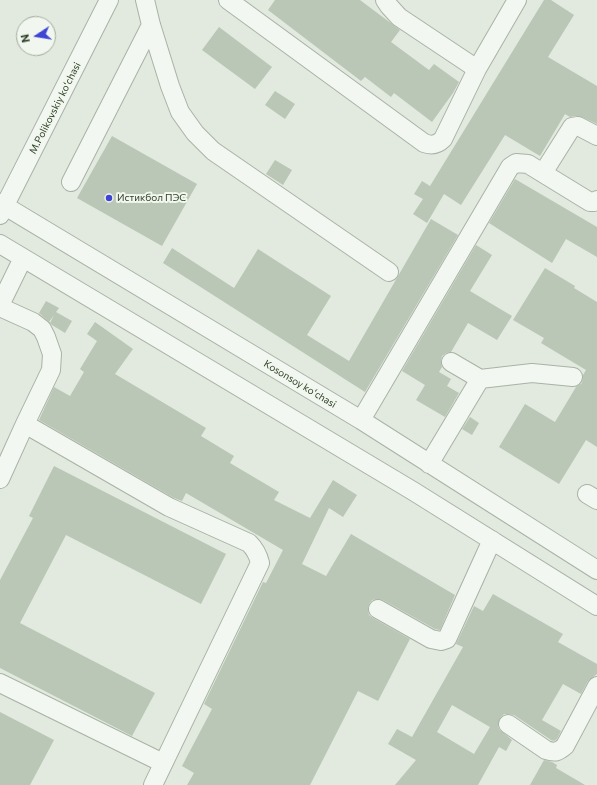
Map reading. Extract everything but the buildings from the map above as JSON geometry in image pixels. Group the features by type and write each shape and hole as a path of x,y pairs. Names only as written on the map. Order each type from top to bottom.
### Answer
{"street":[{"name":"M.Polikovskiy koʻchasi","path":"2,208 109,0"},
{"path":"145,0 151,26 170,86 180,112 195,133 214,151 389,272"},
{"path":"385,0 399,17 477,69"},
{"path":"234,2 424,143 435,145 443,139 477,69 517,0"},
{"path":"71,182 151,26"},
{"path":"543,173 572,127 578,126 597,136"},
{"path":"361,420 510,167 516,163 528,164 590,202 597,200"},
{"name":"Kosonsoy koʻchasi","path":"2,208 361,420 597,570"},
{"path":"0,244 406,486 597,606"},
{"path":"0,479 51,370 52,354 42,329 33,322 0,306 23,258"},
{"path":"451,362 480,379 532,373 573,377"},
{"path":"429,464 480,379"},
{"path":"25,424 169,507 249,543 254,548 258,556 260,563 153,785"},
{"path":"378,609 431,639 441,641 447,639 492,540"},
{"path":"0,683 163,763"},
{"path":"508,724 546,750 554,752 559,751 565,746 597,686"}],"place":[{"name":"Истикбол ПЭС","path":"109,198"}]}
